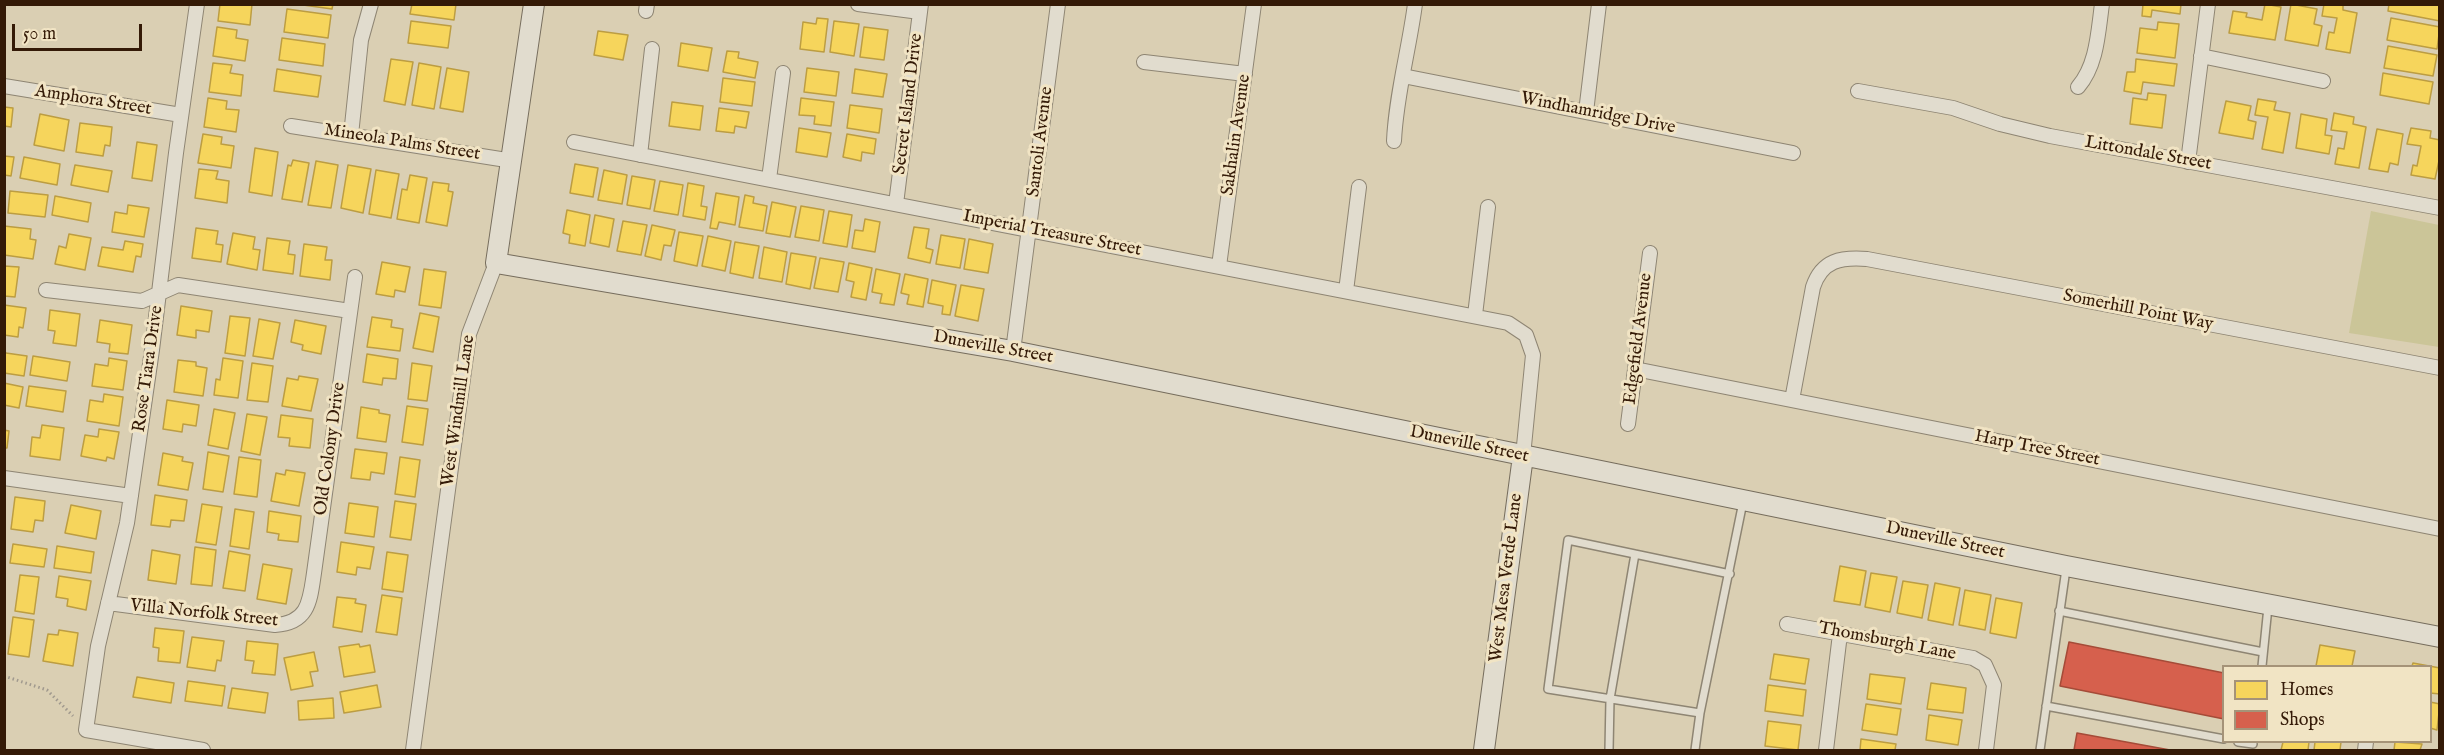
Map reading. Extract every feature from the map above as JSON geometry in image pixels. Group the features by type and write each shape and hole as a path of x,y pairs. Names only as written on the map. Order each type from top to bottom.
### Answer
{"street":[{"name":"Rose Tiara Drive","path":"86,730 98,646 131,496 197,4"},
{"path":"351,135 361,40 371,4"},
{"name":"West Windmill Lane","path":"413,750 468,334 496,263 513,161 534,4"},
{"path":"858,4 921,8"},
{"name":"Santoli Avenue","path":"1013,351 1058,4"},
{"name":"Sakhalin Avenue","path":"1219,266 1254,4"},
{"path":"1394,141 1395,118 1415,4"},
{"path":"1586,112 1599,4"},
{"path":"2078,87 2086,78 2092,61 2102,4"},
{"path":"2188,162 2208,4"},
{"name":"Secret Island Drive","path":"896,204 921,8"},
{"path":"640,155 652,49"},
{"path":"2201,56 2324,81"},
{"path":"1144,62 1245,74"},
{"path":"769,179 783,73"},
{"name":"Windhamridge Drive","path":"1403,76 1793,153"},
{"name":"Amphora Street","path":"4,86 181,115"},
{"name":"Littondale Street","path":"1858,91 1953,108 2000,124 2050,136 2439,208"},
{"name":"Mineola Palms Street","path":"291,126 513,161"},
{"name":"Imperial Treasure Street","path":"574,142 1475,315 1508,323 1526,335"},
{"path":"1346,291 1359,187"},
{"path":"1475,315 1488,207"},
{"name":"Edgefield Avenue","path":"1628,424 1650,253"},
{"name":"Somerhill Point Way","path":"1792,400 1817,274 1836,260 1848,258 1867,259 2439,368"},
{"name":"Duneville Street","path":"496,263 1013,351 2066,566 2439,637"},
{"name":"Old Colony Drive","path":"299,618 310,599 355,277"},
{"path":"46,290 142,301 178,285 350,311"},
{"name":"West Mesa Verde Lane","path":"1484,750 1523,456 1533,355 1526,335"},
{"name":"Harp Tree Street","path":"1635,369 2439,529"},
{"path":"4,478 131,496"},
{"name":"Villa Norfolk Street","path":"108,603 275,625 286,624 299,618"},
{"name":"Thomsburgh Lane","path":"1787,624 1973,658 1984,666 1994,685 1986,750"},
{"path":"1826,750 1840,634"},
{"path":"86,730 203,750"}],"lane":[{"path":"1695,750 1700,713 1744,500"},
{"path":"1700,713 1548,689 1568,540 1730,574"},
{"path":"1610,750 1610,699 1635,554"},
{"path":"2040,750 2066,566"},
{"path":"2262,665 2268,605"},
{"path":"2059,611 2263,652"},
{"path":"2046,706 2222,739"}],"path":[{"path":"4,676 46,690 55,696 86,730"}],"shaded area":[{"path":"2371,211 2439,225 2439,347 2349,333"}],"building: Homes":[{"path":"220,4 252,4 250,25 218,21"},
{"path":"296,4 333,4 332,9"},
{"path":"412,4 456,4 454,20 410,14"},
{"path":"2143,4 2181,4 2180,14 2152,10 2151,17 2142,16"},
{"path":"2265,4 2281,7 2275,40 2229,33 2233,11 2247,13 2246,17 2262,20"},
{"path":"2291,4 2317,9 2314,24 2322,26 2318,46 2285,40"},
{"path":"2324,4 2343,4 2343,10 2357,13 2350,53 2326,49 2329,32 2334,33 2337,18 2322,16"},
{"path":"2389,4 2440,4 2440,21 2388,11"},
{"path":"287,9 331,15 328,38 284,32"},
{"path":"817,18 828,19 824,52 800,49 803,22 816,24"},
{"path":"2391,18 2440,27 2437,49 2387,40"},
{"path":"411,21 451,26 448,48 408,43"},
{"path":"834,21 859,24 854,56 830,52"},
{"path":"2158,22 2179,24 2175,58 2137,53 2140,28 2157,30"},
{"path":"217,27 237,30 236,38 248,40 245,61 213,56"},
{"path":"864,27 888,30 884,60 860,57"},
{"path":"598,31 628,35 623,60 594,55"},
{"path":"282,38 325,44 323,66 279,60"},
{"path":"681,43 712,48 708,71 678,66"},
{"path":"2388,46 2437,55 2433,76 2384,68"},
{"path":"727,51 739,52 738,58 758,62 755,78 723,72"},
{"path":"391,59 413,62 405,105 384,101"},
{"path":"2136,59 2177,64 2174,86 2143,82 2141,94 2124,91 2127,72 2135,72"},
{"path":"213,63 232,65 230,73 243,75 241,96 209,92"},
{"path":"419,63 441,67 434,109 412,105"},
{"path":"447,68 469,72 463,112 440,108"},
{"path":"807,68 839,72 836,96 804,92"},
{"path":"277,69 321,76 318,97 274,91"},
{"path":"855,69 887,74 883,97 852,93"},
{"path":"2383,73 2433,82 2429,104 2380,95"},
{"path":"723,78 755,82 752,106 720,102"},
{"path":"2148,93 2166,95 2162,128 2130,124 2133,98 2147,100"},
{"path":"208,98 227,101 226,109 239,110 236,132 204,127"},
{"path":"801,98 834,102 831,126 814,124 815,116 799,115"},
{"path":"2258,99 2276,102 2274,110 2290,113 2283,153 2262,149 2268,117 2255,115"},
{"path":"2226,101 2251,106 2248,120 2256,122 2253,139 2219,133"},
{"path":"672,102 703,106 700,130 669,126"},
{"path":"850,105 882,109 879,133 847,128"},
{"path":"4,107 13,108 11,127 4,126"},
{"path":"719,108 749,112 746,128 735,126 734,133 716,131"},
{"path":"2334,113 2354,117 2353,124 2366,127 2359,168 2335,164 2338,148 2344,149 2347,132 2331,130"},
{"path":"40,114 69,120 64,151 34,145"},
{"path":"2301,114 2327,119 2325,135 2332,136 2329,154 2296,148"},
{"path":"80,123 112,127 110,146 105,145 103,156 76,152"},
{"path":"799,128 831,133 827,157 796,152"},
{"path":"2411,128 2431,131 2430,138 2440,140 2440,156 2435,179 2411,175 2413,165 2417,166 2421,146 2407,144"},
{"path":"2377,129 2403,134 2398,165 2390,163 2388,172 2369,169"},
{"path":"203,134 222,137 221,144 234,146 231,168 198,163"},
{"path":"847,134 876,139 874,154 862,152 861,161 843,157"},
{"path":"137,142 157,145 152,181 132,178"},
{"path":"255,148 278,152 272,196 249,192"},
{"path":"4,156 14,157 11,176 4,175"},
{"path":"24,157 60,164 57,185 20,178"},
{"path":"293,160 309,163 302,202 282,199 288,165 291,166"},
{"path":"316,161 338,165 331,208 308,205"},
{"path":"575,164 598,168 593,197 570,193"},
{"path":"75,165 112,171 108,192 71,185"},
{"path":"348,165 371,169 363,213 341,208"},
{"path":"199,169 218,171 216,179 229,181 227,203 195,198"},
{"path":"376,170 399,174 391,218 369,214"},
{"path":"604,170 627,175 622,204 598,200"},
{"path":"410,175 427,178 419,223 397,219 402,189 407,190"},
{"path":"632,176 655,180 650,209 627,205"},
{"path":"660,181 683,185 678,215 654,211"},
{"path":"433,182 449,184 448,191 453,192 447,226 426,222"},
{"path":"688,183 704,186 701,206 707,207 705,220 683,216"},
{"path":"10,191 48,195 45,217 8,213"},
{"path":"716,193 739,197 735,225 719,222 717,229 710,228"},
{"path":"745,195 754,197 753,203 767,206 763,231 739,227"},
{"path":"55,196 91,203 88,222 52,215"},
{"path":"772,202 796,207 790,237 766,233"},
{"path":"128,205 149,208 144,237 112,232 115,212 127,214"},
{"path":"801,206 824,210 819,241 795,237"},
{"path":"567,210 590,215 585,246 569,243 570,235 563,233"},
{"path":"829,211 852,215 847,247 823,243"},
{"path":"595,215 614,219 609,247 590,243"},
{"path":"865,219 880,222 875,252 852,248 855,230 863,231"},
{"path":"623,221 647,225 641,255 617,251"},
{"path":"652,225 675,230 671,246 664,245 661,260 645,256"},
{"path":"4,226 31,229 30,239 36,240 33,259 4,255"},
{"path":"914,227 929,229 926,248 933,250 930,263 908,258"},
{"path":"196,228 218,231 216,244 223,245 221,262 192,258"},
{"path":"679,232 703,236 697,266 674,261"},
{"path":"233,233 255,237 253,249 260,250 257,270 227,264"},
{"path":"69,234 91,238 85,270 55,264 59,246 66,248"},
{"path":"941,235 965,239 960,268 936,264"},
{"path":"708,236 731,241 725,271 702,266"},
{"path":"267,238 290,241 288,254 295,255 293,274 263,270"},
{"path":"969,239 993,244 988,273 964,269"},
{"path":"125,241 143,244 141,257 136,256 133,272 98,266 102,247 123,250"},
{"path":"735,242 759,246 753,278 730,273"},
{"path":"304,244 327,247 325,260 332,260 330,280 300,276"},
{"path":"764,247 787,252 782,282 759,278"},
{"path":"791,253 816,257 810,289 786,284"},
{"path":"820,258 844,262 838,292 814,288"},
{"path":"382,262 410,267 405,292 395,290 394,297 376,294"},
{"path":"849,263 872,268 866,300 851,297 854,282 846,280"},
{"path":"4,266 19,267 15,297 4,296"},
{"path":"424,269 446,272 441,308 419,305"},
{"path":"876,269 900,274 894,305 880,303 882,294 872,292"},
{"path":"905,274 928,279 923,307 907,304 909,295 901,293"},
{"path":"932,280 956,285 950,315 942,314 943,306 928,303"},
{"path":"961,285 984,289 978,321 955,316"},
{"path":"4,305 26,308 23,328 19,327 18,337 4,335"},
{"path":"181,306 212,311 209,332 196,330 196,338 177,335"},
{"path":"50,310 80,314 76,346 53,343 55,331 48,330"},
{"path":"420,313 439,317 433,352 413,348"},
{"path":"230,316 250,318 245,356 225,353"},
{"path":"372,317 392,320 391,327 403,329 400,351 367,347"},
{"path":"259,319 280,323 273,359 253,356"},
{"path":"100,320 132,325 128,354 109,352 110,344 97,342"},
{"path":"295,320 326,326 321,354 302,350 303,345 291,342"},
{"path":"4,350 6,353 27,356 24,376 4,373"},
{"path":"367,354 398,359 396,379 383,378 382,385 363,382"},
{"path":"33,356 70,362 67,381 30,375"},
{"path":"109,358 127,361 123,390 92,386 95,364 108,366"},
{"path":"223,358 243,361 238,398 214,395 216,379 220,380"},
{"path":"178,360 196,362 196,366 207,368 203,396 174,392"},
{"path":"252,363 273,366 268,402 247,400"},
{"path":"412,363 432,366 427,401 408,399"},
{"path":"299,376 318,379 311,411 282,406 287,378 298,380"},
{"path":"4,383 23,387 19,408 4,405"},
{"path":"29,386 66,391 63,412 26,406"},
{"path":"104,394 123,397 119,426 87,421 90,400 103,402"},
{"path":"167,400 199,405 196,426 183,424 182,432 163,429"},
{"path":"407,406 428,409 423,445 402,442"},
{"path":"361,407 379,410 379,413 390,415 386,442 357,438"},
{"path":"214,409 235,413 228,449 208,445"},
{"path":"247,414 267,417 260,455 241,451"},
{"path":"281,415 313,419 310,448 289,446 290,438 278,437"},
{"path":"42,425 64,428 60,460 30,456 32,437 40,438"},
{"path":"99,429 119,432 114,459 107,457 106,461 81,456 85,435 98,437"},
{"path":"4,430 9,431 7,448 4,448"},
{"path":"355,449 387,453 384,474 371,472 370,480 351,478"},
{"path":"208,452 229,456 223,492 203,489"},
{"path":"163,453 183,457 182,461 193,463 188,490 158,485"},
{"path":"239,457 261,460 257,497 234,494"},
{"path":"400,457 420,460 415,497 395,494"},
{"path":"286,470 305,473 299,506 271,501 276,473 285,475"},
{"path":"155,495 187,500 184,521 171,520 170,527 151,525"},
{"path":"15,497 45,501 43,521 35,520 33,532 11,529"},
{"path":"395,501 416,504 411,540 390,537"},
{"path":"349,503 378,507 374,537 345,533"},
{"path":"202,504 222,507 216,545 196,542"},
{"path":"71,505 101,511 96,539 65,533"},
{"path":"235,509 254,512 249,549 230,546"},
{"path":"269,511 301,516 298,542 278,540 279,534 267,532"},
{"path":"341,542 374,547 370,569 357,567 356,575 337,572"},
{"path":"13,544 47,549 44,567 10,563"},
{"path":"57,546 94,552 91,573 54,568"},
{"path":"195,547 216,550 212,586 191,584"},
{"path":"152,550 180,555 176,584 148,580"},
{"path":"229,551 250,555 245,591 223,588"},
{"path":"387,552 408,555 403,592 382,589"},
{"path":"263,564 292,569 286,604 257,599"},
{"path":"1840,566 1866,571 1860,605 1834,601"},
{"path":"1871,573 1897,577 1890,612 1865,607"},
{"path":"20,575 39,577 34,614 15,611"},
{"path":"59,576 91,581 86,610 67,606 68,599 56,597"},
{"path":"1903,581 1928,585 1922,618 1897,613"},
{"path":"1935,583 1960,588 1953,625 1928,620"},
{"path":"1965,590 1991,595 1985,630 1959,625"},
{"path":"382,595 402,598 397,635 376,632"},
{"path":"337,597 356,599 355,603 366,605 362,632 333,627"},
{"path":"1996,598 2022,603 2016,638 1990,633"},
{"path":"13,617 34,620 29,657 8,654"},
{"path":"155,628 184,631 180,663 158,661 159,648 153,647"},
{"path":"59,630 78,633 73,666 43,661 48,634 58,635"},
{"path":"192,637 224,641 221,661 217,660 215,671 187,667"},
{"path":"247,641 278,644 275,675 252,673 254,661 245,660"},
{"path":"359,644 360,647 370,645 375,672 344,677 339,647"},
{"path":"2320,645 2355,651 2352,665 2316,665"},
{"path":"314,652 318,671 310,672 313,686 291,690 284,658"},
{"path":"1774,654 1809,659 1805,684 1770,679"},
{"path":"2432,666 2440,668 2440,694 2432,693"},
{"path":"1870,674 1905,678 1901,704 1867,699"},
{"path":"137,677 174,683 171,703 133,697"},
{"path":"188,681 225,686 222,706 185,701"},
{"path":"1931,683 1966,688 1963,713 1927,709"},
{"path":"377,685 381,707 344,713 340,692"},
{"path":"1768,685 1806,690 1803,716 1765,711"},
{"path":"232,688 268,693 265,713 228,708"},
{"path":"333,698 334,718 299,720 298,701"},
{"path":"2432,702 2440,704 2437,730 2432,729"},
{"path":"1866,704 1901,709 1897,735 1862,730"},
{"path":"1929,715 1962,720 1958,745 1926,740"},
{"path":"1768,721 1801,725 1798,750 1765,746"},
{"path":"1861,739 1896,744 1895,750 1860,750"},
{"path":"2283,743 2309,743 2308,750 2281,750"},
{"path":"2315,743 2341,743 2340,750 2314,750"},
{"path":"2395,743 2422,744 2420,750 2394,750"}],"building: Shops":[{"path":"2069,642 2222,673 2222,719 2060,686"},
{"path":"2077,733 2170,750 2074,750"}]}
